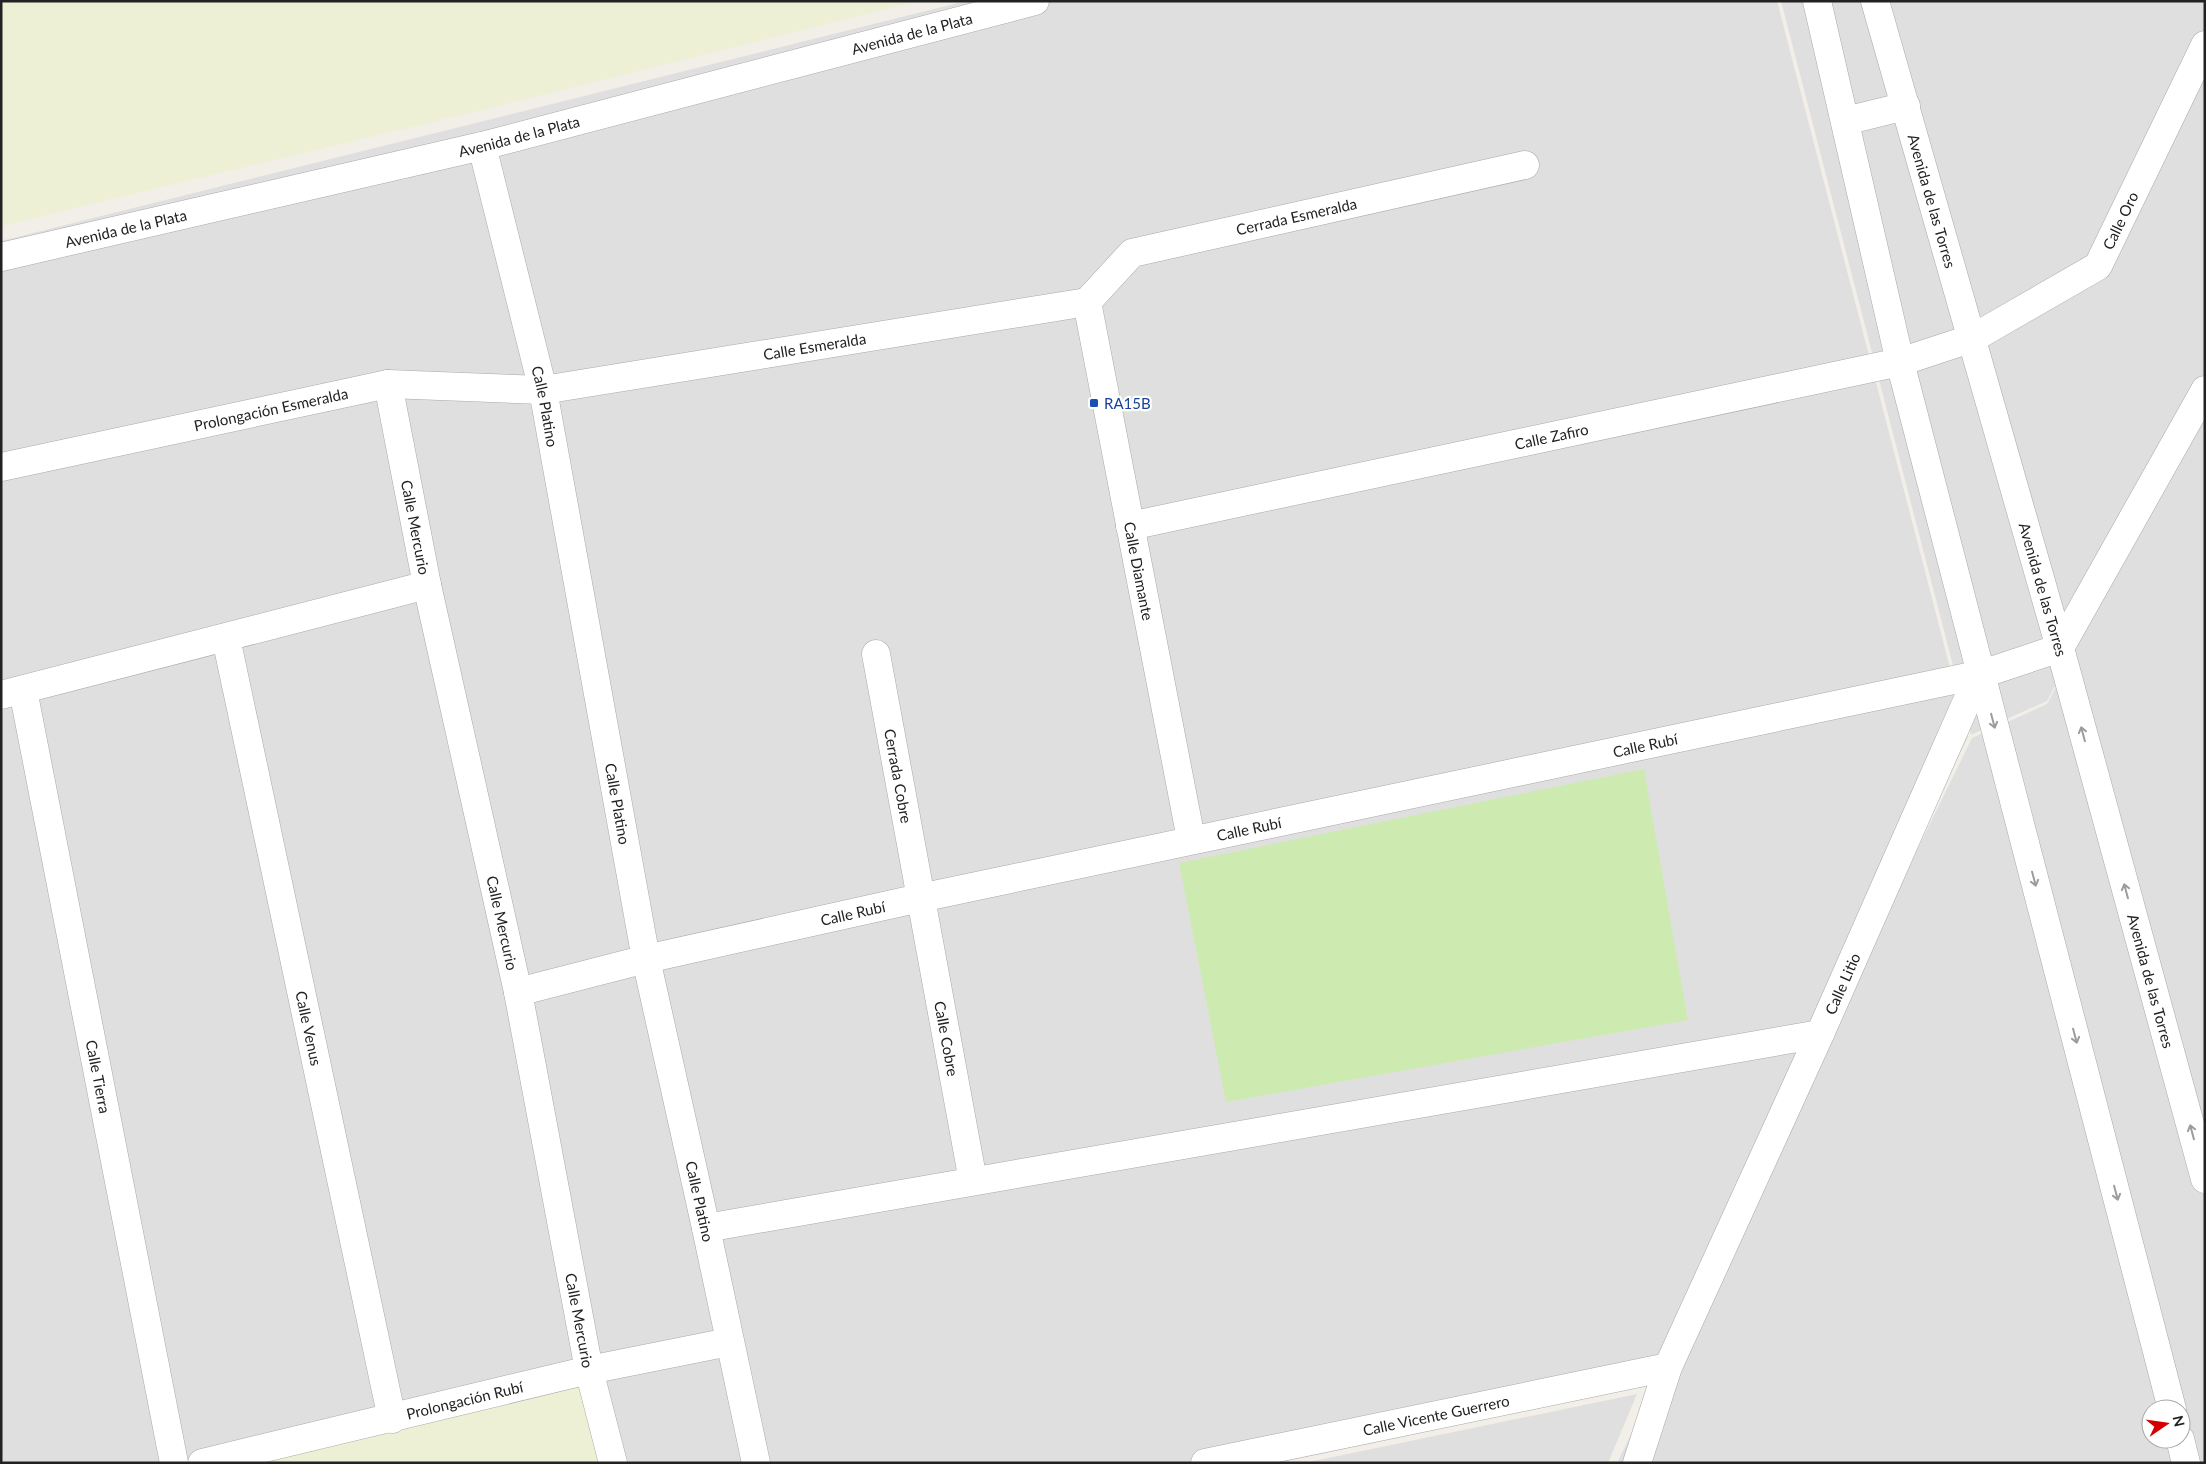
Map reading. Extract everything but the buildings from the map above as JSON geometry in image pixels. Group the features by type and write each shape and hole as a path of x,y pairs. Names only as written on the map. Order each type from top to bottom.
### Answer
{"street":[{"name":"Avenida de la Plata","path":"1,257 482,146 1034,1"},
{"path":"1817,1 1900,362 2169,1399"},
{"name":"Avenida de las Torres","path":"1875,1 1973,338 2060,648 2205,1180"},
{"name":"Calle Oro","path":"1973,338 2098,266 2205,45"},
{"path":"1845,121 1906,106"},
{"name":"Calle Platino","path":"482,146 543,390 646,959 756,1463"},
{"name":"Cerrada Esmeralda","path":"1087,302 1132,253 1525,165"},
{"name":"Calle Esmeralda","path":"543,390 1087,302"},
{"name":"Calle Diamante","path":"1087,302 1191,839"},
{"name":"Calle Zafiro","path":"1130,526 1900,362 1973,338"},
{"name":"Prolongación Esmeralda","path":"1,467 388,384 543,390"},
{"name":"Calle Mercurio","path":"388,384 427,585 518,992 589,1370 613,1463"},
{"path":"1982,674 2060,648 2205,390"},
{"path":"12,693 427,585"},
{"name":"Calle Venus","path":"226,638 392,1419"},
{"name":"Cerrada Cobre","path":"876,654 920,898"},
{"name":"Calle Rubí","path":"518,992 646,959 1191,839 1982,674"},
{"name":"Calle Litio","path":"1637,1463 1668,1367 1820,1034 1967,701 1982,674"},
{"name":"Calle Tierra","path":"12,693 174,1463"},
{"name":"Calle Cobre","path":"920,898 973,1181"},
{"path":"706,1228 1820,1034"},
{"name":"Prolongación Rubí","path":"202,1463 392,1419 589,1370 729,1342"},
{"name":"Calle Vicente Guerrero","path":"1205,1463 1668,1367"},
{"path":"2182,1449 2186,1463"}],"shaded area":[{"path":"966,1 1777,1 1968,737 1661,1364 1192,1463 1,1463 1,241"},
{"path":"1781,1 2205,1 2205,398 2047,701 1971,735"},
{"path":"2205,403 2205,1463 1617,1463 1972,738 2047,704"},
{"path":"1637,1394 1608,1463 1304,1463"}],"green space":[{"path":"1,1 919,1 470,113 1,226"},
{"path":"1644,769 1688,1020 1226,1102 1179,863"},
{"path":"582,1383 602,1463 211,1463"}],"place":[{"name":"RA15B","path":"1094,403"}]}
